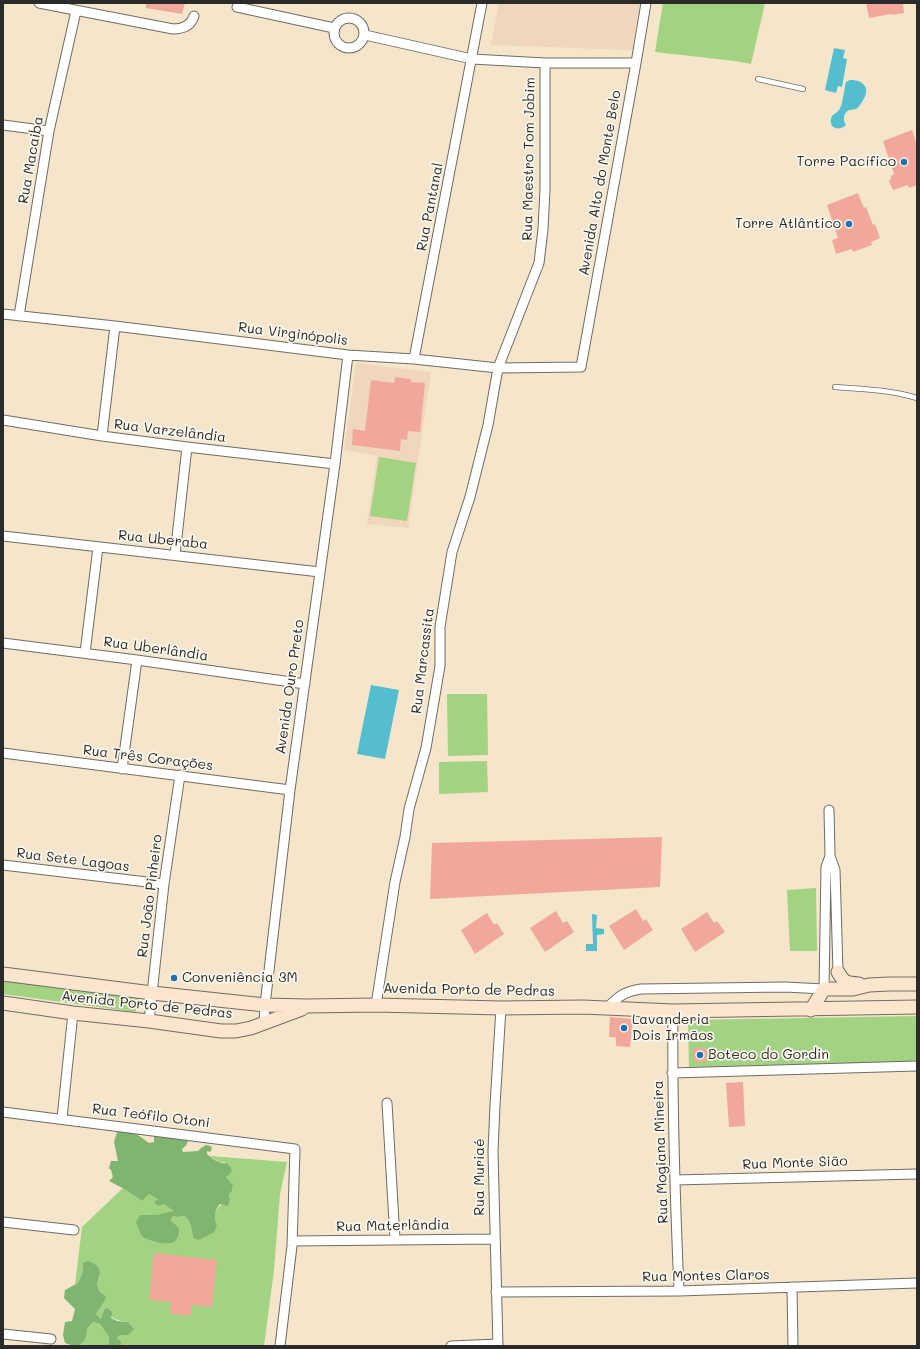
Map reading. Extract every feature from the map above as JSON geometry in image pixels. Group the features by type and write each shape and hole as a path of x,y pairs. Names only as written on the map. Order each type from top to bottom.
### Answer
{"main road":[{"path":"838,972 842,980 848,983 868,985 917,984"},
{"name":"Avenida Porto de Pedras","path":"3,974 152,993 265,1005 607,1008 672,1011 830,1010 917,1007"},
{"path":"828,989 853,989 868,985"},
{"path":"828,989 827,1005 830,1010"},
{"path":"811,1010 828,989"},
{"name":"Avenida Porto de Pedras","path":"3,1003 222,1031 236,1031 251,1028 307,1006"}],"street":[{"path":"38,3 56,5 173,30 187,26 192,22 194,16"},
{"name":"Rua Pantanal","path":"414,360 482,3"},
{"name":"Avenida Alto do Monte Belo","path":"581,367 646,3"},
{"path":"237,7 334,28"},
{"name":"Rua Macaiba","path":"19,316 49,131 76,10"},
{"path":"351,18 361,22 365,35 362,42 357,47 350,49 342,47 337,42 334,36 334,28 338,22 351,18"},
{"path":"365,35 472,59 545,63 636,62"},
{"name":"Rua Maestro Tom Jobim","path":"498,368 539,263 543,229 545,190 545,63"},
{"path":"3,125 49,131"},
{"name":"Rua Virginópolis","path":"3,314 115,326 348,355 498,368 581,367"},
{"path":"102,436 115,326"},
{"name":"Avenida Ouro Preto","path":"264,1024 290,790 335,464 348,355"},
{"name":"Rua Marcassita","path":"376,1005 395,882 410,809 427,740 440,666 440,626 452,552 470,497 488,426 498,368"},
{"name":"Rua Varzelândia","path":"3,420 102,436 335,464"},
{"path":"174,555 188,447"},
{"name":"Rua Uberaba","path":"3,536 320,572"},
{"path":"85,653 98,547"},
{"name":"Rua Uberlândia","path":"3,643 305,684"},
{"path":"122,769 137,660"},
{"name":"Rua Três Corações","path":"3,754 290,790"},
{"name":"Rua João Pinheiro","path":"149,1021 164,884 180,775"},
{"path":"829,810 830,856 835,870 838,972"},
{"path":"607,1008 620,995 642,989 786,987 828,989 826,867 830,856"},
{"name":"Rua Sete Lagoas","path":"3,865 164,884"},
{"name":"Rua Muriaé","path":"498,1345 494,1239 493,1144 494,1105 501,1008"},
{"name":"Rua Mogiana Mineira","path":"672,1011 675,1180 680,1291"},
{"path":"62,1118 73,1013"},
{"path":"672,1074 917,1066"},
{"path":"387,1102 395,1239"},
{"name":"Rua Teófilo Otoni","path":"3,1112 62,1118 295,1148 292,1241"},
{"name":"Rua Monte Sião","path":"675,1180 917,1174"},
{"path":"3,1222 74,1230"},
{"name":"Rua Materlândia","path":"292,1241 494,1239"},
{"path":"280,1346 292,1241"},
{"name":"Rua Montes Claros","path":"496,1292 680,1291 917,1283"},
{"path":"792,1288 793,1346"},
{"path":"3,1334 51,1339"},
{"path":"451,1346 498,1345"}],"lane":[{"path":"758,79 803,89"},
{"path":"835,387 882,390 917,398"}],"shaded area":[{"path":"499,3 640,3 632,50 491,45"},
{"path":"356,363 431,372 408,528 367,524 377,456 344,450"}],"green space":[{"path":"663,3 765,3 751,64 655,52"},
{"path":"379,457 416,463 407,521 370,516"},
{"path":"447,694 487,694 488,755 448,756"},
{"path":"487,761 488,792 439,794 439,762"},
{"path":"816,888 817,951 790,951 787,890"},
{"path":"3,978 137,997 141,1004 135,1012 3,994"},
{"path":"917,1016 917,1062 689,1067 688,1020"},
{"path":"125,1131 141,1137 149,1143 154,1142 154,1136 158,1132 188,1139 186,1145 182,1149 183,1152 198,1151 206,1145 211,1146 212,1149 210,1152 207,1151 207,1154 216,1161 229,1165 232,1170 226,1177 233,1185 232,1191 229,1194 230,1200 228,1206 220,1204 216,1211 215,1220 217,1226 214,1232 199,1240 193,1238 191,1226 188,1220 184,1216 173,1216 170,1220 179,1228 178,1236 175,1241 166,1244 142,1237 136,1222 140,1215 156,1215 174,1211 164,1204 158,1206 154,1202 158,1199 149,1194 142,1201 109,1181 113,1177 109,1168 111,1161 118,1161 114,1142 117,1132"},
{"path":"210,1156 287,1162 280,1194 274,1270 264,1346 121,1346 121,1341 117,1338 120,1335 128,1334 128,1322 114,1319 104,1310 101,1319 96,1314 104,1302 97,1284 100,1277 83,1263 82,1274 78,1283 75,1285 82,1227 123,1188 142,1201 149,1193 175,1212 156,1215 140,1215 137,1222 142,1237 167,1244 173,1243 170,1220 173,1216 184,1216 188,1220 191,1226 193,1238 217,1226 215,1213 222,1204 230,1200 229,1194 232,1191 233,1185 226,1177 225,1162 219,1162"},
{"path":"88,1261 98,1267 100,1276 97,1284 100,1292 106,1297 96,1314 101,1319 104,1310 107,1308 112,1312 111,1318 117,1321 128,1322 134,1329 128,1335 120,1335 117,1338 121,1341 121,1346 109,1346 109,1337 100,1324 93,1322 87,1329 84,1342 78,1345 70,1345 65,1343 63,1335 65,1322 72,1321 75,1309 64,1298 65,1290 78,1283 82,1274 83,1263"},
{"path":"93,1322 100,1324 109,1337 109,1346 79,1346 84,1341 87,1329"}],"water":[{"path":"834,48 845,50 843,58 847,59 842,87 838,86 836,93 825,90"},
{"path":"850,80 862,83 866,88 866,94 858,108 848,110 846,112 844,120 846,125 841,128 836,128 833,127 831,119 840,108 846,82"},
{"path":"371,685 399,690 385,759 357,754"},
{"path":"592,914 597,915 596,928 604,929 604,934 597,935 597,951 586,951 586,944 593,944"}],"building":[{"path":"146,3 185,3 182,14 146,8"},
{"path":"866,3 903,3 904,13 869,18"},
{"name":"Torre Pacífico","path":"912,130 917,145 917,185 909,188 908,185 893,190 889,181 891,176 894,174 883,141"},
{"name":"Torre Atlântico","path":"858,193 864,208 866,207 873,225 875,224 880,238 871,242 872,245 853,252 852,249 836,254 832,240 838,238 827,205"},
{"path":"395,377 411,379 411,382 425,383 420,432 408,431 407,440 401,439 400,451 352,445 353,429 365,431 371,380 394,383"},
{"path":"662,837 660,887 430,899 432,843"},
{"path":"636,909 643,921 646,919 653,930 624,950 609,926"},
{"path":"556,911 563,923 567,921 574,932 545,952 530,928"},
{"path":"707,912 714,923 717,921 725,932 695,952 681,929"},
{"path":"487,913 494,925 497,923 504,934 475,954 461,930"},
{"name":"Lavanderia Dois Irmãos","path":"610,1017 633,1019 630,1047 616,1046 616,1037 609,1037"},
{"name":"Boteco do Gordin","path":"693,1048 706,1048 707,1061 694,1062"},
{"path":"743,1082 745,1126 729,1127 726,1083"},
{"path":"154,1253 217,1260 212,1307 192,1305 191,1316 170,1314 171,1302 149,1300"}],"place":[{"name":"Torre Pacífico","path":"904,162"},
{"name":"Torre Atlântico","path":"849,224"},
{"name":"Conveniência 3M","path":"174,978"},
{"name":"Lavanderia Dois Irmãos","path":"624,1028"},
{"name":"Boteco do Gordin","path":"700,1055"}]}
